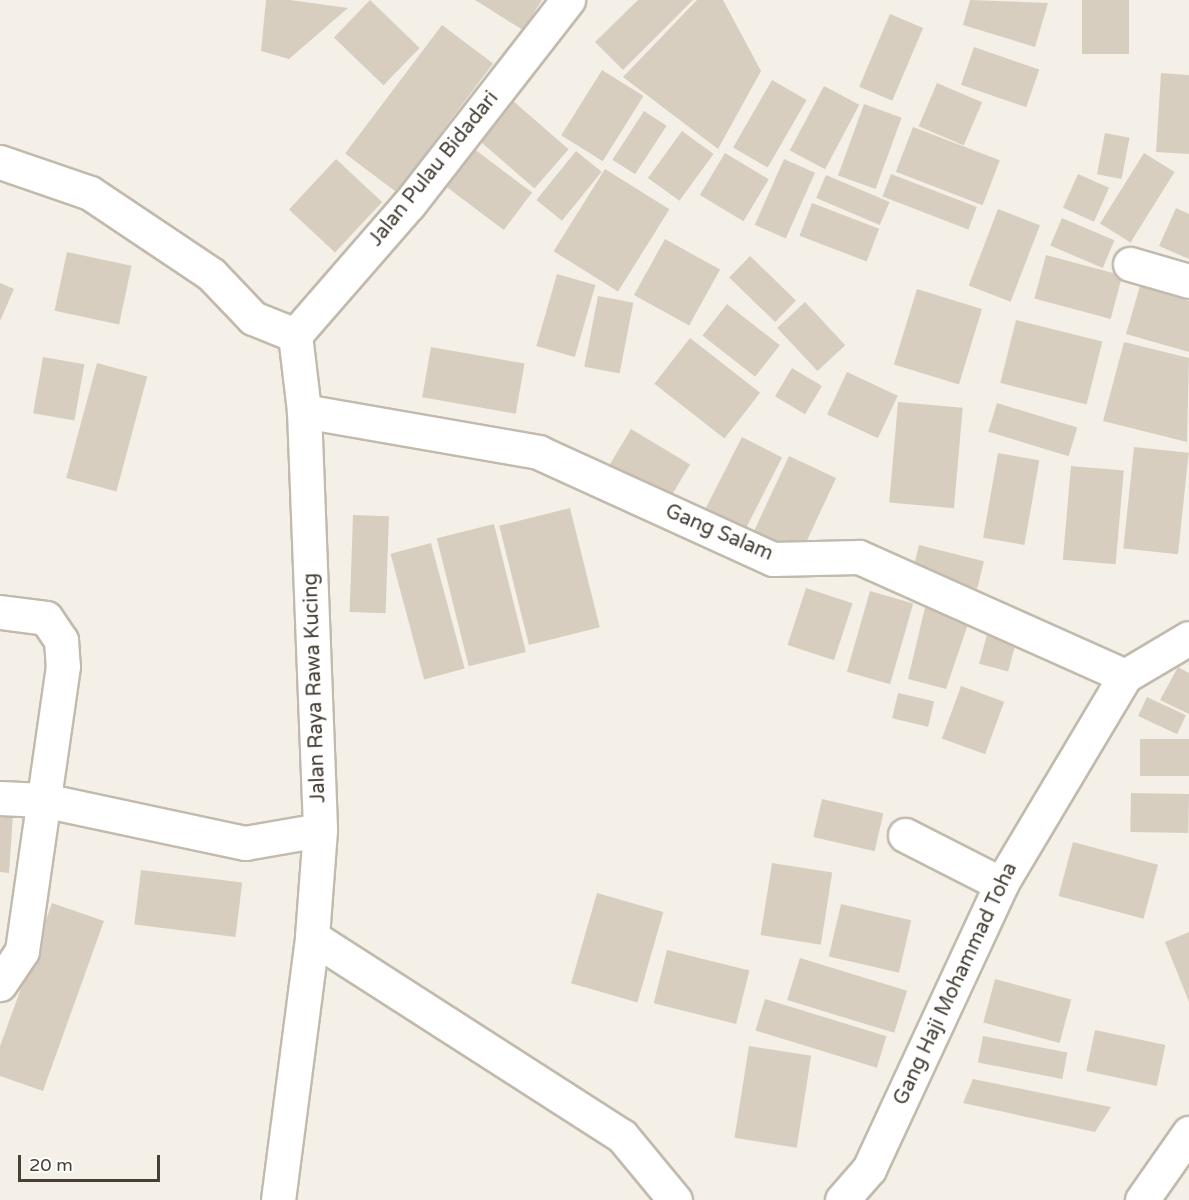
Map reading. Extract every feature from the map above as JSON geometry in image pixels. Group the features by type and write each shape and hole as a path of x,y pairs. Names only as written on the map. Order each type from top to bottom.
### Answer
{"street":[{"name":"Jalan Pulau Bidadari","path":"295,335 409,204 568,0"},
{"path":"0,162 90,193 211,274 253,318 295,335"},
{"path":"1130,264 1189,281"},
{"name":"Jalan Raya Rawa Kucing","path":"278,1200 312,937 320,830 304,411 295,335"},
{"name":"Gang Salam","path":"304,411 538,452 773,559 859,557 1125,676"},
{"path":"0,612 46,618 61,640 63,666 22,951 0,984"},
{"name":"Gang Haji Mohammad Toha","path":"842,1200 869,1169 1000,884 1125,676 1189,638"},
{"path":"0,798 43,800 246,843 320,830"},
{"path":"905,835 1000,884"},
{"path":"312,937 622,1136 675,1200"},
{"path":"1142,1200 1189,1133"}],"building":[{"path":"266,0 290,0 348,8 289,59 261,51"},
{"path":"370,0 420,48 384,85 334,37"},
{"path":"475,0 542,0 523,30"},
{"path":"638,0 693,0 623,70 595,42"},
{"path":"697,0 723,0 761,71 718,149 623,77"},
{"path":"970,0 1048,3 1035,47 963,25"},
{"path":"1082,0 1129,0 1129,54 1082,54"},
{"path":"890,14 923,28 892,101 859,87"},
{"path":"442,25 493,64 396,192 345,154"},
{"path":"974,47 1039,69 1026,107 961,85"},
{"path":"602,70 644,96 603,161 561,135"},
{"path":"1161,73 1189,75 1189,154 1156,152"},
{"path":"772,80 807,100 768,168 733,148"},
{"path":"937,83 982,102 964,145 919,126"},
{"path":"824,86 859,105 825,169 790,150"},
{"path":"512,100 569,149 534,188 478,139"},
{"path":"864,104 902,118 876,189 838,175"},
{"path":"644,111 667,126 635,174 612,160"},
{"path":"913,127 1000,160 983,205 896,172"},
{"path":"682,131 714,154 679,201 648,178"},
{"path":"1105,133 1130,138 1122,179 1097,174"},
{"path":"469,145 532,193 504,230 441,183"},
{"path":"576,151 602,172 562,221 536,200"},
{"path":"725,153 769,179 743,221 700,195"},
{"path":"1144,153 1175,172 1131,242 1100,223"},
{"path":"336,159 382,202 335,252 289,209"},
{"path":"784,159 815,173 786,239 755,225"},
{"path":"605,169 669,209 618,292 554,251"},
{"path":"891,174 977,207 968,229 882,196"},
{"path":"1078,174 1109,188 1094,222 1063,208"},
{"path":"826,175 890,202 880,225 816,198"},
{"path":"812,203 879,229 867,261 799,236"},
{"path":"1176,208 1189,214 1189,259 1159,246"},
{"path":"998,209 1040,225 1011,302 969,286"},
{"path":"1062,218 1114,240 1103,268 1050,246"},
{"path":"665,239 720,270 689,326 634,295"},
{"path":"67,252 132,266 119,324 55,311"},
{"path":"1046,255 1122,275 1111,319 1034,298"},
{"path":"750,256 796,300 775,322 729,278"},
{"path":"557,274 595,285 575,357 536,346"},
{"path":"0,283 14,289 0,321"},
{"path":"1140,286 1189,301 1189,352 1126,334"},
{"path":"917,289 982,309 959,384 894,365"},
{"path":"598,296 633,303 620,374 584,367"},
{"path":"805,302 845,345 817,371 777,328"},
{"path":"727,304 780,345 755,377 702,336"},
{"path":"1016,320 1102,342 1087,405 1000,383"},
{"path":"690,338 760,393 724,438 654,384"},
{"path":"1124,342 1189,358 1187,442 1103,421"},
{"path":"431,347 525,363 516,414 422,397"},
{"path":"43,357 84,364 74,420 33,413"},
{"path":"97,363 147,376 116,491 66,478"},
{"path":"792,368 822,386 805,414 775,396"},
{"path":"847,372 898,396 878,438 827,415"},
{"path":"898,402 963,408 954,508 889,503"},
{"path":"997,403 1077,428 1069,456 988,432"},
{"path":"631,429 690,465 666,504 607,468"},
{"path":"742,437 782,457 742,536 702,515"},
{"path":"1134,447 1189,453 1178,554 1123,548"},
{"path":"998,453 1039,460 1024,545 983,538"},
{"path":"789,456 836,478 800,555 753,533"},
{"path":"1071,466 1124,471 1116,564 1063,560"},
{"path":"570,508 600,627 529,645 499,526"},
{"path":"353,515 389,516 386,613 350,612"},
{"path":"494,524 526,652 469,666 437,538"},
{"path":"431,543 465,669 424,679 390,554"},
{"path":"919,545 984,561 977,588 912,572"},
{"path":"806,588 853,603 834,660 787,645"},
{"path":"870,591 913,603 890,684 847,672"},
{"path":"927,599 972,612 946,689 908,679"},
{"path":"989,627 1018,635 1008,671 979,664"},
{"path":"1178,667 1189,673 1189,714 1160,700"},
{"path":"961,686 1004,702 985,754 942,739"},
{"path":"898,693 934,701 928,727 892,718"},
{"path":"1147,697 1186,715 1177,734 1138,716"},
{"path":"1140,739 1189,739 1189,776 1140,776"},
{"path":"1131,793 1189,794 1188,833 1130,832"},
{"path":"822,799 883,813 875,851 813,837"},
{"path":"0,814 13,815 9,873 0,872"},
{"path":"1073,842 1158,865 1144,919 1059,896"},
{"path":"772,863 832,873 821,945 761,935"},
{"path":"141,870 242,882 236,937 134,925"},
{"path":"597,893 663,912 637,1002 571,983"},
{"path":"52,903 104,921 43,1091 0,1076 0,1046"},
{"path":"841,904 911,920 899,973 829,957"},
{"path":"1189,932 1189,1002 1165,942"},
{"path":"667,950 749,971 736,1024 654,1003"},
{"path":"800,958 907,991 894,1033 787,1000"},
{"path":"995,979 1071,999 1060,1043 983,1022"},
{"path":"765,999 886,1036 877,1068 755,1031"},
{"path":"1095,1030 1165,1045 1157,1086 1086,1071"},
{"path":"983,1036 1067,1052 1062,1079 978,1063"},
{"path":"749,1046 811,1056 797,1148 734,1138"},
{"path":"973,1079 1111,1107 1095,1132 963,1103"}]}
